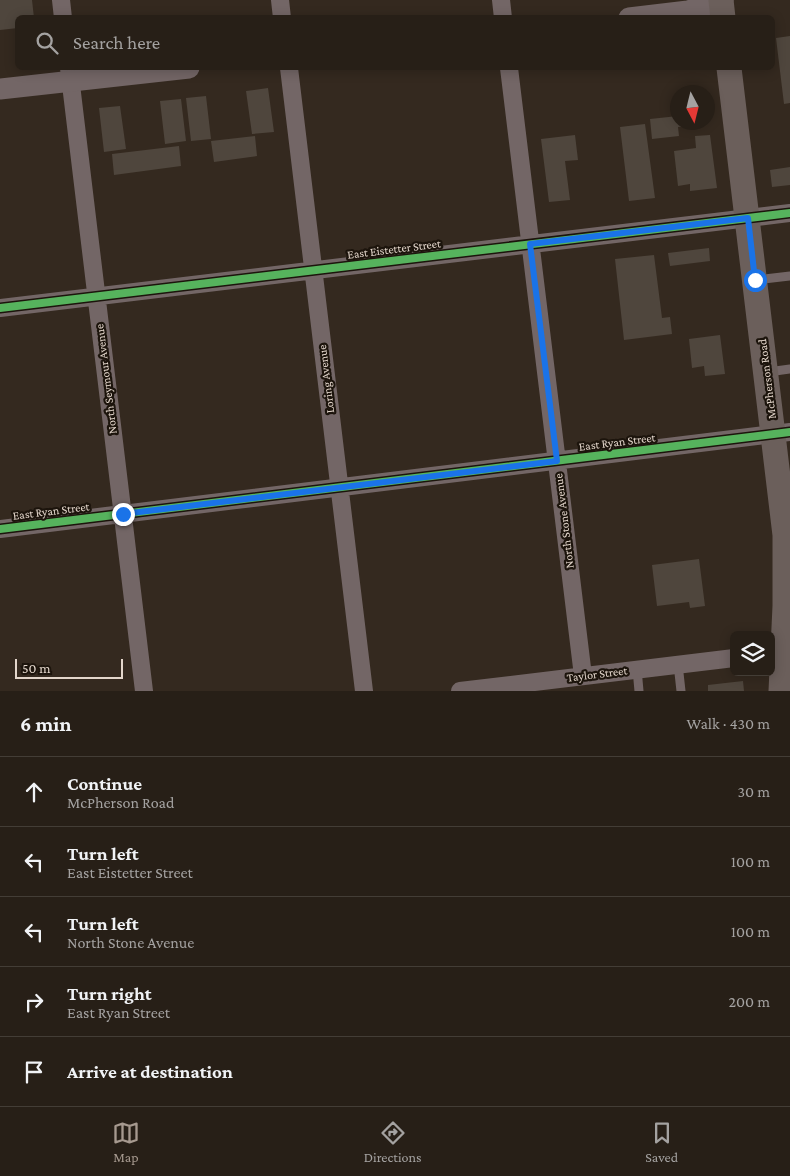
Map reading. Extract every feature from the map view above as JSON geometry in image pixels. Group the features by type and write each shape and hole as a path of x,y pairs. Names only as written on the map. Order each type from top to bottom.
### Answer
{"main road":[{"path":"722,0 723,15"},
{"name":"McPherson Road","path":"730,70 766,372 782,433 788,535 781,652 781,691"}],"street":[{"path":"61,0 63,15"},
{"path":"280,0 282,15"},
{"path":"500,0 502,15"},
{"path":"654,15 688,11 722,0"},
{"path":"0,89 70,74 149,70"},
{"name":"Loring Avenue","path":"288,70 364,691"},
{"name":"North Stone Avenue","path":"509,70 583,676"},
{"name":"North Seymour Avenue","path":"70,74 144,691"},
{"name":"East Eistetter Street","path":"0,308 790,213"},
{"name":"East Ryan Street","path":"0,529 782,433"},
{"name":"Taylor Street","path":"460,691 730,658"}],"lane":[{"path":"755,280 790,276"},
{"path":"766,372 790,369"},
{"path":"678,664 681,691"},
{"path":"637,669 639,691"}],"building":[{"path":"0,0 32,0 34,15 15,15 15,28 0,30"},
{"path":"790,36 790,103 784,104 776,38"},
{"path":"268,88 274,132 252,134 246,91"},
{"path":"206,96 211,139 191,141 186,98"},
{"path":"181,99 186,141 165,144 160,101"},
{"path":"120,106 126,149 104,152 99,108"},
{"path":"670,117 670,130 678,130 679,136 652,139 650,119"},
{"path":"645,124 655,198 629,201 620,127"},
{"path":"575,135 578,160 565,161 570,200 549,202 541,139"},
{"path":"710,135 717,188 690,191 690,184 678,186 674,151 696,148 695,136"},
{"path":"255,136 257,156 214,162 211,141"},
{"path":"179,146 181,166 114,175 112,154"},
{"path":"790,167 790,185 772,187 770,170"},
{"path":"709,248 710,261 670,266 668,253"},
{"path":"654,255 662,318 670,317 672,334 624,340 615,259"},
{"path":"720,335 725,374 705,376 704,366 692,368 689,339"},
{"path":"699,559 705,606 690,608 689,602 657,606 652,565"},
{"path":"743,681 744,691 708,691 708,685"}],"cycle path":[{"path":"0,308 790,213"},
{"path":"0,529 790,432"}],"route":[{"path":"123,514 557,461 530,244 748,218 755,280"}]}
